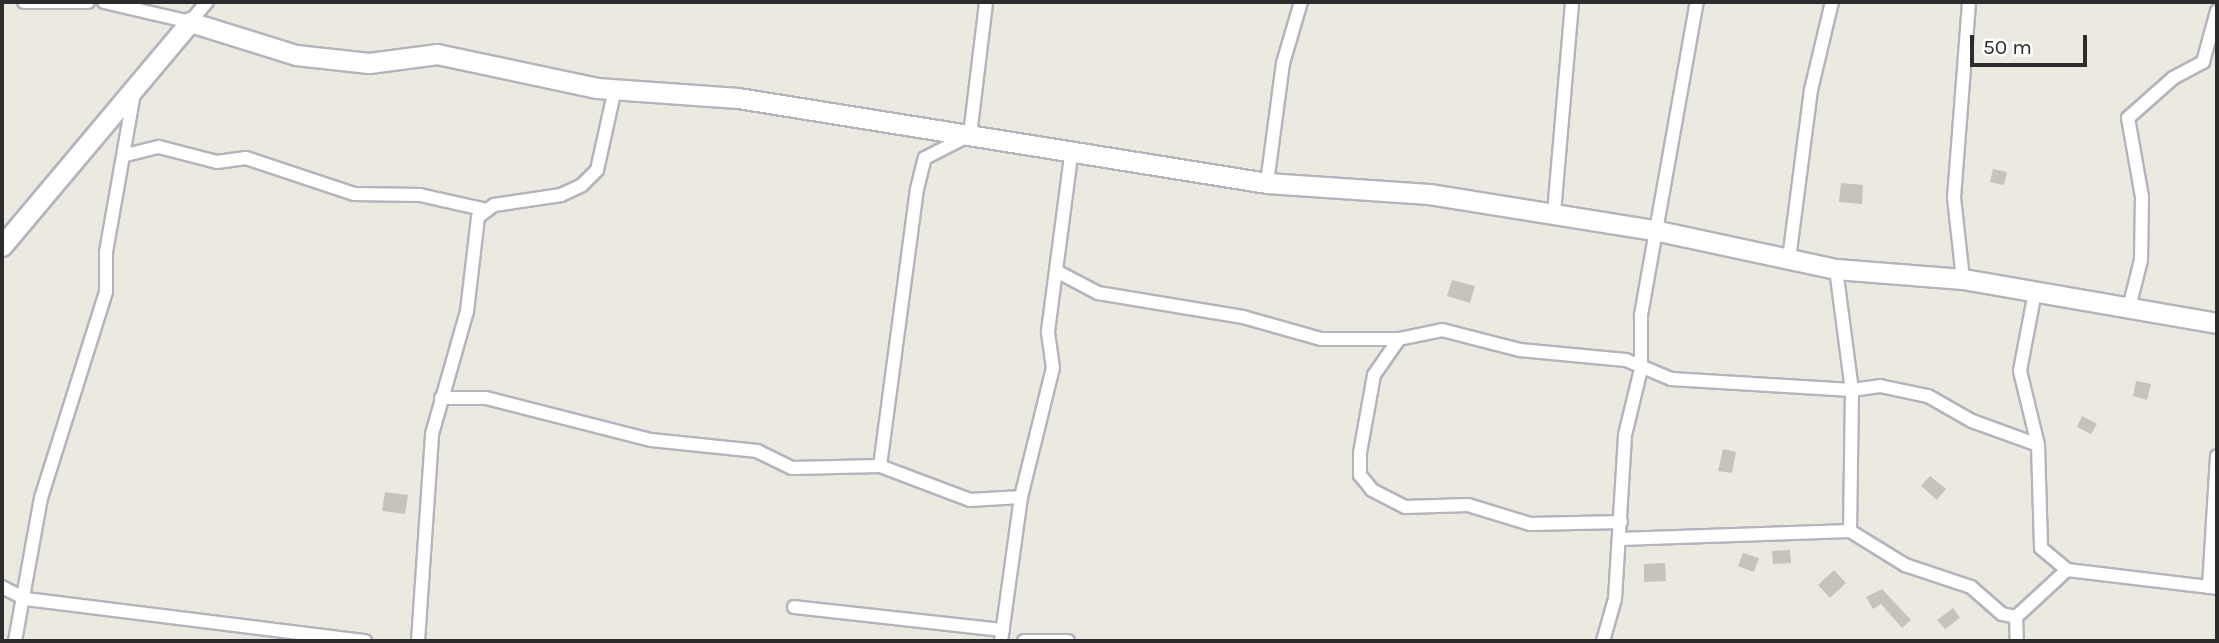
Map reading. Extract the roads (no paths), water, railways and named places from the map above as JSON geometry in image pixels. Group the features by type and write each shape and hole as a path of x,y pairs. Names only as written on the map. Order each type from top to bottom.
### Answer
{"street":[{"path":"24,2 88,2"},
{"path":"104,2 166,15 296,55 369,63 436,54 615,89 738,98 1072,149 1268,183 1429,194 1654,230 1836,269 1963,279 2217,323"},
{"path":"161,2 166,15"},
{"path":"2,246 136,81 207,2"},
{"path":"970,135 986,2"},
{"path":"1268,183 1283,63 1301,2"},
{"path":"1554,214 1572,2"},
{"path":"1603,641 1615,599 1625,435 1641,369 1641,315 1654,230 1697,2"},
{"path":"1789,258 1811,90 1832,2"},
{"path":"1963,279 1954,198 1969,2"},
{"path":"2129,308 2141,260 2142,197 2129,118 2172,78 2203,62 2217,10"},
{"path":"15,641 26,599 41,498 86,339 106,292 106,253 126,155 136,81"},
{"path":"418,641 432,434 467,311 478,217 487,210 582,185 597,170 615,89"},
{"path":"880,466 925,158 970,135"},
{"path":"126,155 159,147 217,162 246,158 354,194 420,195 487,210"},
{"path":"794,607 1002,636 1021,496 1053,368 1048,331 1058,272 1072,149"},
{"path":"1836,269 1852,390 1850,531"},
{"path":"1058,272 1098,293 1175,310 1243,317 1321,339 1399,339 1442,330 1520,350 1626,360 1641,369 1671,379 1852,390 1880,386 1928,396 1972,421 2038,445"},
{"path":"2035,292 2020,370 2038,445 2041,548 2067,570 2213,587 2217,456"},
{"path":"1399,339 1374,374 1360,453 1360,475 1372,490 1405,507 1468,505 1531,524 1621,522"},
{"path":"441,398 486,398 652,440 757,451 792,468 880,466 970,500 1021,496"},
{"path":"1620,539 1850,531 1905,565 1971,587 2002,614 2016,617"},
{"path":"2017,641 2016,617 2067,570"},
{"path":"2,587 26,599 365,641"},
{"path":"1024,641 1068,641"}]}
